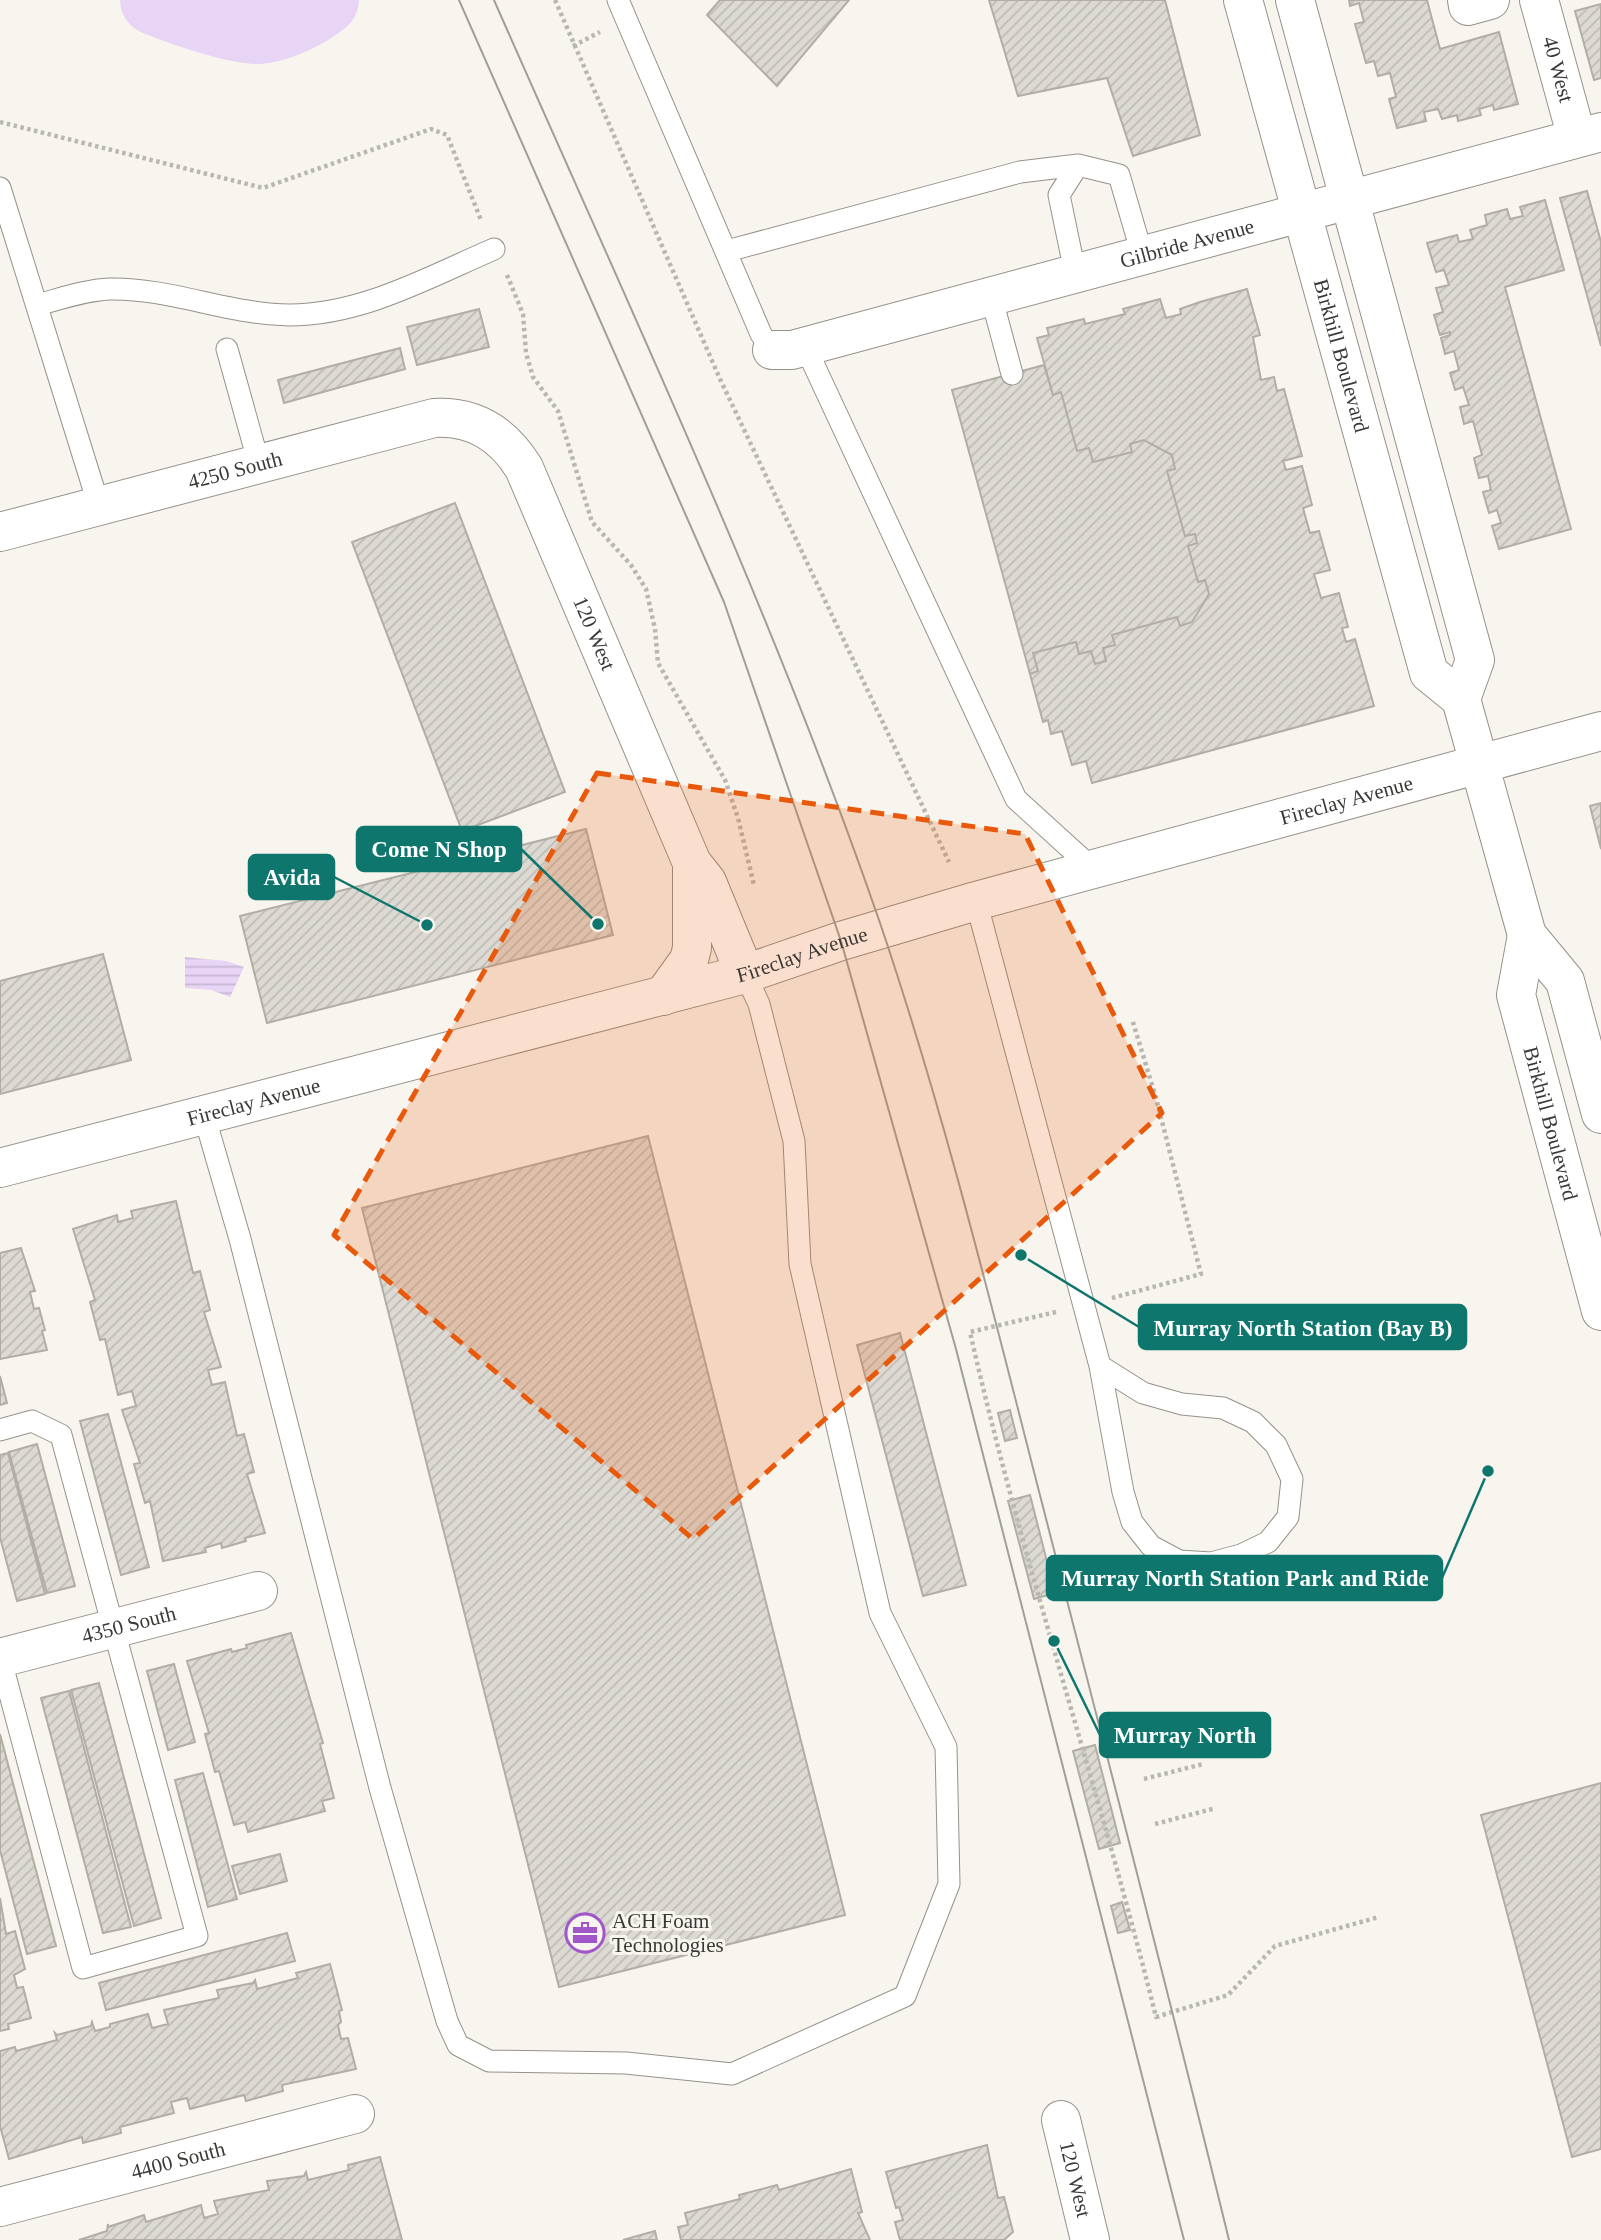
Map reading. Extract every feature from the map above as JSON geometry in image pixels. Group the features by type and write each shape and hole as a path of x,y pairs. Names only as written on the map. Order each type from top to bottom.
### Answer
{"street":[{"name":"Birkhill Boulevard","path":"1243,0 1304,212 1429,673 1461,699 1527,935 1565,981 1601,1114"},
{"path":"1295,0 1475,660 1461,699"},
{"path":"1467,0 1468,6 1490,0"},
{"name":"40 West","path":"1539,0 1594,136"},
{"name":"Gilbride Avenue","path":"789,348 1594,136"},
{"name":"4250 South","path":"0,532 434,418 471,422"},
{"name":"120 West","path":"471,422 496,434 524,468 692,863 707,882 745,974"},
{"name":"Fireclay Avenue","path":"0,1168 745,974 841,941 976,901 1601,730"},
{"name":"120 West","path":"663,996 689,960 692,948 692,863"},
{"name":"Birkhill Boulevard","path":"1527,935 1516,995 1601,1311"},
{"name":"4350 South","path":"0,1658 258,1591"},
{"name":"4400 South","path":"0,2207 355,2114"},
{"name":"120 West","path":"1061,2120 1090,2240"}],"lane":[{"path":"618,0 761,334 789,348 1016,799 1093,869"},
{"path":"727,251 1020,172 1078,165 1119,174 1142,254"},
{"path":"1076,272 1059,195 1078,165"},
{"path":"0,188 99,506"},
{"path":"37,305 110,289 248,312 290,315 330,311 372,302 494,248"},
{"path":"991,296 1012,374"},
{"path":"227,349 259,464"},
{"path":"976,901 1085,1306 1100,1366 1123,1492 1132,1522 1151,1546 1179,1561 1211,1563 1241,1555 1268,1542 1288,1517 1292,1479 1276,1445 1253,1422 1223,1408 1182,1404 1143,1394 1100,1366"},
{"path":"204,1115 244,1253 380,1788 447,2021 458,2045 489,2061 626,2063 733,2074 905,1996 949,1884 946,1747 880,1613 800,1264 794,1141 760,1004 745,974"},
{"path":"0,1430 32,1421 61,1435 197,1936 83,1968 0,1658"}],"path":[{"path":"555,0 720,379 948,862"},
{"path":"0,122 263,188 431,129 447,135 484,226"},
{"path":"507,274 523,314 526,353 533,377 558,411 592,522 631,565 646,589 659,663 725,780 738,818 756,894"},
{"path":"1132,1019 1156,1098 1201,1274 1085,1306 970,1332 998,1444 1129,1906 1156,2017 1228,1995 1275,1946 1379,1917"},
{"path":"1132,1732 1190,1718"},
{"path":"1144,1779 1203,1764"},
{"path":"1155,1824 1216,1808"}],"highlighted area":[{"path":"597,773 1025,834 1162,1113 693,1539 334,1235"}],"shaded area":[{"path":"185,957 226,961 244,967 230,997 211,990 185,988"}],"building":[{"path":"720,0 849,0 777,86 707,15"},
{"path":"989,0 1165,0 1200,135 1133,156 1107,78 1018,96"},
{"path":"1349,0 1427,0 1440,49 1499,32 1518,104 1494,110 1493,105 1479,109 1481,115 1458,121 1457,115 1442,119 1438,109 1424,112 1426,121 1397,128 1389,99 1396,97 1390,73 1378,76 1374,61 1366,63 1355,24 1364,22 1359,3 1350,6"},
{"path":"1601,4 1601,78 1594,80 1575,11"},
{"path":"1587,191 1601,242 1601,346 1560,198"},
{"path":"1545,200 1564,270 1505,287 1571,529 1499,549 1492,526 1501,523 1497,510 1489,513 1483,492 1491,490 1488,476 1479,478 1474,458 1482,455 1473,421 1464,424 1460,407 1469,405 1463,387 1455,390 1450,373 1459,370 1454,351 1445,354 1441,338 1450,335 1450,332 1440,335 1434,315 1443,312 1436,288 1449,285 1444,270 1436,272 1427,243 1457,235 1459,242 1473,239 1470,230 1487,225 1485,215 1507,209 1510,219 1523,216 1520,207"},
{"path":"1247,289 1260,335 1253,337 1261,380 1274,377 1277,391 1284,389 1302,456 1283,461 1286,470 1302,466 1312,505 1303,508 1310,533 1319,531 1330,570 1314,574 1321,598 1339,593 1348,627 1342,628 1346,642 1355,639 1374,706 1092,783 1086,761 1072,765 1062,731 1051,734 1048,720 1043,722 1030,674 1038,671 1033,653 1076,642 1079,654 1091,651 1095,664 1106,661 1103,648 1115,645 1112,635 1177,617 1180,626 1192,622 1209,594 1205,580 1198,582 1188,546 1197,543 1195,534 1185,536 1167,471 1175,469 1172,455 1144,440 1130,444 1132,452 1093,462 1089,448 1077,451 1061,392 1053,395 1037,338 1049,335 1047,328 1084,319 1085,324 1125,314 1123,309 1160,299 1166,318 1181,314 1180,309"},
{"path":"479,309 489,347 417,365 407,327"},
{"path":"400,348 405,369 284,403 278,380"},
{"path":"1044,365 1053,395 1061,392 1077,451 1089,448 1093,462 1132,452 1130,444 1144,440 1172,455 1175,469 1167,471 1185,536 1195,534 1197,543 1188,546 1198,582 1205,580 1209,594 1192,622 1180,626 1177,617 1112,635 1115,645 1103,648 1106,661 1095,664 1091,651 1079,654 1076,642 1033,653 1038,671 1030,674 952,390"},
{"path":"455,503 565,792 462,831 352,542"},
{"path":"1601,803 1601,849 1590,806"},
{"path":"586,829 613,935 267,1023 240,916"},
{"path":"103,954 131,1060 0,1094 0,981"},
{"path":"648,1136 845,1915 559,1987 362,1208"},
{"path":"176,1201 193,1273 200,1271 210,1310 204,1312 221,1367 208,1370 212,1385 225,1382 237,1436 244,1434 254,1472 247,1474 265,1533 222,1548 221,1543 205,1548 206,1552 163,1561 150,1501 145,1503 134,1464 140,1463 122,1410 136,1406 132,1391 118,1395 105,1339 100,1340 90,1302 95,1300 73,1229 117,1215 118,1222 133,1218 131,1211"},
{"path":"21,1248 35,1291 30,1292 34,1309 39,1308 45,1330 42,1331 47,1350 0,1359 0,1253"},
{"path":"900,1333 966,1585 923,1596 857,1345"},
{"path":"0,1376 7,1403 0,1405"},
{"path":"1010,1410 1017,1438 1005,1441 998,1413"},
{"path":"108,1414 149,1567 121,1575 80,1421"},
{"path":"37,1444 75,1586 47,1593 9,1452"},
{"path":"8,1453 45,1594 17,1601 0,1537 0,1455"},
{"path":"1030,1495 1055,1593 1034,1599 1008,1501"},
{"path":"291,1633 323,1743 320,1744 334,1798 322,1801 325,1811 248,1832 245,1822 234,1825 219,1771 215,1772 205,1734 209,1733 187,1661 231,1649 232,1652 247,1648 246,1645"},
{"path":"174,1664 195,1742 168,1750 147,1671"},
{"path":"99,1683 161,1918 134,1926 71,1690"},
{"path":"69,1691 131,1927 103,1933 41,1698"},
{"path":"0,1734 56,1946 27,1954 0,1850"},
{"path":"1095,1745 1120,1843 1099,1849 1073,1751"},
{"path":"203,1773 237,1899 208,1907 175,1780"},
{"path":"1601,1783 1601,2149 1572,2157 1481,1815"},
{"path":"280,1854 287,1881 240,1894 232,1866"},
{"path":"0,1898 6,1934 15,1931 25,1969 14,1975 17,1988 23,1987 31,2018 8,2024 9,2029 0,2031"},
{"path":"1122,1902 1130,1930 1118,1933 1111,1906"},
{"path":"287,1933 295,1961 106,2010 99,1983"},
{"path":"330,1964 342,2010 339,2011 341,2022 338,2025 341,2039 348,2038 356,2069 282,2085 283,2091 246,2101 244,2095 190,2109 187,2098 171,2102 174,2113 120,2127 121,2133 83,2143 82,2137 9,2159 0,2126 0,2051 15,2047 16,2051 57,2040 55,2033 57,2035 91,2026 92,2022 95,2031 148,2014 152,2028 168,2024 164,2010 219,1998 217,1990 253,1983 255,1980 257,1989 298,1978 296,1973"},
{"path":"987,2145 998,2198 1004,2197 1013,2232 1004,2240 900,2240 895,2222 903,2220 899,2207 896,2208 886,2172"},
{"path":"380,2157 402,2240 79,2240 107,2231 108,2224 108,2227 144,2215 146,2222 201,2205 204,2218 218,2214 214,2201 269,2190 267,2181 304,2176 306,2172 308,2180 349,2170 348,2165"},
{"path":"851,2169 862,2212 858,2213 870,2240 681,2240 678,2227 688,2225 685,2213 740,2199 739,2195 777,2185 779,2190"},
{"path":"655,2231 657,2240 623,2240"}],"waterway":[{"path":"155,0 192,14 250,29 260,29 294,19 324,0"}],"tram line":[{"path":"459,0 724,602 841,941 956,1349 1184,2240"},
{"path":"494,0 745,571 837,803 903,992 986,1283 1229,2240"}],"place":[{"name":"Come N Shop","path":"598,924"},
{"name":"Avida","path":"427,925"},
{"name":"Murray North Station (Bay B)","path":"1021,1255"},
{"name":"Murray North Station Park and Ride","path":"1488,1471"},
{"name":"Murray North","path":"1054,1641"},
{"name":"ACH Foam Technologies","path":"585,1933"}]}
